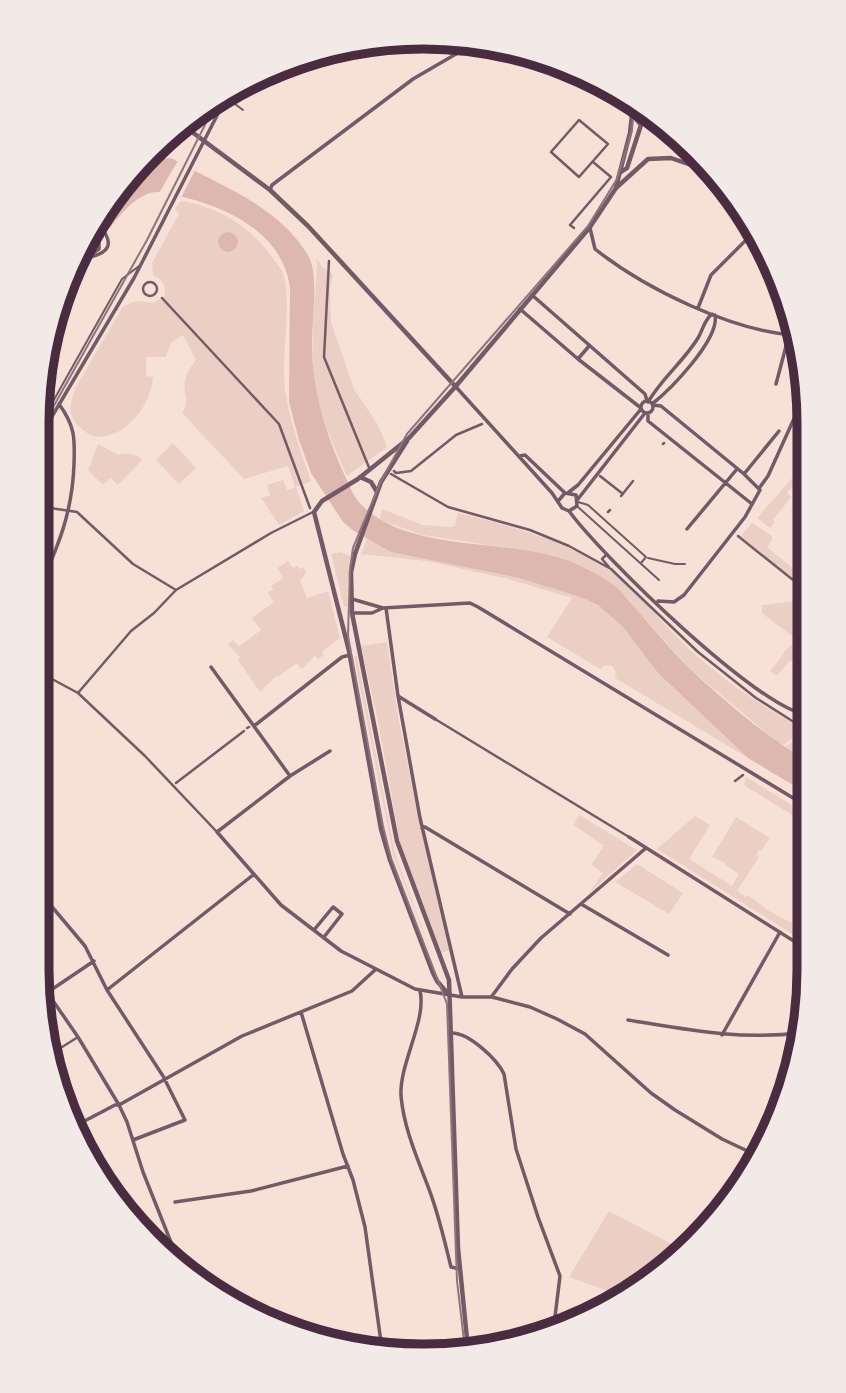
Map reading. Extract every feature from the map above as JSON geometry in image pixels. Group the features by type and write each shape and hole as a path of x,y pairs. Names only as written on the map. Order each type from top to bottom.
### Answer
{"street":[{"path":"270,190 272,185 413,79 461,51"},
{"path":"601,94 632,115 641,125 627,168 621,172"},
{"path":"49,421 124,296 220,109"},
{"path":"616,188 632,115"},
{"path":"579,120 608,144 593,162 579,177 551,152 579,120"},
{"path":"190,130 270,190 314,233 559,501 562,508 569,511 607,554 656,601 707,649 757,689 797,713"},
{"path":"78,693 131,631 176,590 312,510 322,500 370,470 409,438 456,387 590,227 616,188 648,159 671,158 691,165 725,203"},
{"path":"574,228 570,225 611,177 593,162"},
{"path":"590,227 595,249 667,295 744,324 786,334"},
{"path":"88,257 104,252 109,243 103,229"},
{"path":"698,307 711,275 748,238"},
{"path":"89,256 99,249 98,239"},
{"path":"329,261 324,357 370,470"},
{"path":"149,282 155,284 157,293 153,297 146,294 142,285 149,282"},
{"path":"532,295 645,394 653,410 646,413 569,511"},
{"path":"162,298 279,424 312,510 339,610 390,860 437,981 449,995"},
{"path":"520,309 646,413 648,421 752,505"},
{"path":"650,403 655,389 696,341 713,313"},
{"path":"650,403 663,396 704,348 715,323 713,313"},
{"path":"776,384 788,340"},
{"path":"696,341 704,348"},
{"path":"578,359 589,346"},
{"path":"559,501 580,482 641,409 643,403 661,406 760,487"},
{"path":"49,566 70,510 73,488 75,438 72,426 59,404"},
{"path":"656,601 674,602 684,595 745,517 768,476 797,413"},
{"path":"482,424 456,435 411,471 393,473 448,507 530,530 569,546 611,569"},
{"path":"744,474 779,431"},
{"path":"409,438 387,472 375,498 352,563 352,613 397,841 449,980 460,1269 467,1341"},
{"path":"519,457 525,454 578,502"},
{"path":"687,529 737,469"},
{"path":"600,476 622,495 632,482"},
{"path":"359,478 375,485 375,498"},
{"path":"49,507 78,512 134,564 176,590"},
{"path":"738,536 797,583"},
{"path":"607,554 602,559 611,569 698,652 756,698 797,725"},
{"path":"352,599 384,608 470,603 797,800"},
{"path":"339,610 372,613 384,608"},
{"path":"384,608 422,828 462,997"},
{"path":"176,782 342,657 349,655"},
{"path":"211,667 248,728 290,776"},
{"path":"49,677 78,693 154,766 281,905 323,937 374,970 420,990 462,997 492,997 530,1007 579,1031 601,1047 651,1093 722,1139 750,1152"},
{"path":"398,696 797,943"},
{"path":"216,832 290,776 330,751"},
{"path":"734,781 743,775"},
{"path":"422,828 425,827 460,846 570,914"},
{"path":"492,997 526,952 646,848"},
{"path":"107,990 253,875"},
{"path":"49,903 75,932 94,961 107,990 165,1079 185,1120 133,1140"},
{"path":"581,904 668,955"},
{"path":"314,930 333,906 342,914 323,937"},
{"path":"722,1035 780,932"},
{"path":"50,991 94,961"},
{"path":"82,1122 119,1105 242,1036 352,991 374,970"},
{"path":"420,990 422,998 418,1021 401,1093 405,1122 428,1186 451,1267 460,1269"},
{"path":"50,995 119,1105 174,1249"},
{"path":"301,1012 365,1227 381,1342"},
{"path":"628,1020 722,1035 792,1034"},
{"path":"452,1033 467,1036 497,1063 504,1074 516,1149 561,1276 555,1320"},
{"path":"58,1050 78,1037"},
{"path":"168,1203 251,1191 348,1166"}],"lane":[{"path":"233,101 243,110"},
{"path":"50,407 122,279 139,266"},
{"path":"578,502 588,505 646,557 685,564"},
{"path":"578,502 659,580"},
{"path":"640,564 646,557"}],"shaded area":[{"path":"171,158 264,209 295,237 308,255 314,275 312,349 318,398 332,446 357,500 378,518 403,530 431,538 551,555 577,564 610,582 702,680 762,730 797,755 797,787 748,758 658,673 623,627 598,605 519,578 391,552 343,522 311,473 289,402 290,287 277,253 266,239 238,218 204,203 168,193 150,193 138,199 110,228 107,224 130,191 159,159"},
{"path":"181,201 221,213 244,227 264,247 284,276 287,301 285,391 294,430 311,481 296,487 304,511 279,525 261,498 270,495 267,485 283,480 287,490 295,487 288,466 244,479 182,413 186,405 184,384 196,360 183,335 171,343 166,357 146,357 146,374 148,377 153,376 148,398 142,409 125,427 104,436 92,436 78,426 72,415 71,403 76,387 122,308 134,302 153,303 164,296 163,283 153,276 152,263 179,214 175,209"},
{"path":"228,232 235,235 238,242 235,249 228,252 221,249 218,242 221,235"},
{"path":"317,259 323,268 333,274 330,291 331,322 354,389 378,425 387,447 347,476 324,420 315,384 313,338"},
{"path":"173,443 196,468 179,484 156,460"},
{"path":"98,444 118,455 131,454 142,460 118,485 111,478 103,485 88,470"},
{"path":"797,473 797,480 787,493 791,497 770,528 757,518"},
{"path":"382,509 423,525 452,527 458,513 520,530 580,553 624,581 690,650 719,675 797,726 797,735 782,746 689,668 614,585 578,564 551,555 423,535 380,520"},
{"path":"752,523 772,536 767,547 797,572 797,581 741,536"},
{"path":"368,537 391,552 519,578 598,605 623,627 658,673 748,758 615,678 616,672 612,666 605,665 600,669 547,637 572,598 508,579 427,561 361,554"},
{"path":"341,552 350,556 347,607 344,606 331,554"},
{"path":"288,561 293,568 304,567 306,573 300,581 307,598 328,591 340,638 322,652 324,655 318,659 315,656 302,669 297,663 276,676 260,692 238,660 240,657 228,644 233,640 239,646 261,630 252,618 274,602 268,593 273,589 271,586 283,578 277,568"},
{"path":"797,601 797,637 793,637 762,613 762,605"},
{"path":"797,641 797,660 789,661 777,676 770,671 782,656 786,659 782,655"},
{"path":"387,642 398,716 418,816 449,950 439,954 401,849 378,721 361,646"},
{"path":"354,656 357,656 395,854 441,979 393,854"},
{"path":"797,738 797,756 784,748"},
{"path":"746,777 797,808 797,818 744,785"},
{"path":"579,815 637,850 589,893 603,873 591,865 604,846 574,825"},
{"path":"695,816 710,825 689,859 732,886 739,874 725,865 726,863 712,857 736,817 770,838 761,851 759,850 756,855 759,857 737,891 792,923 797,928 797,937 657,849"},
{"path":"637,864 683,893 669,914 615,882"},
{"path":"609,1211 675,1246 651,1267 612,1293 569,1277"}],"pier":[{"path":"179,159 196,168 180,200 159,193"}],"tram line":[{"path":"464,1342 457,1281 447,1004 391,858 383,826 348,636 350,569 353,548 381,481 407,434 588,226 617,179 632,130 633,116 613,101"},
{"path":"627,110 659,133 715,189"},
{"path":"49,414 147,240 210,116"}]}
